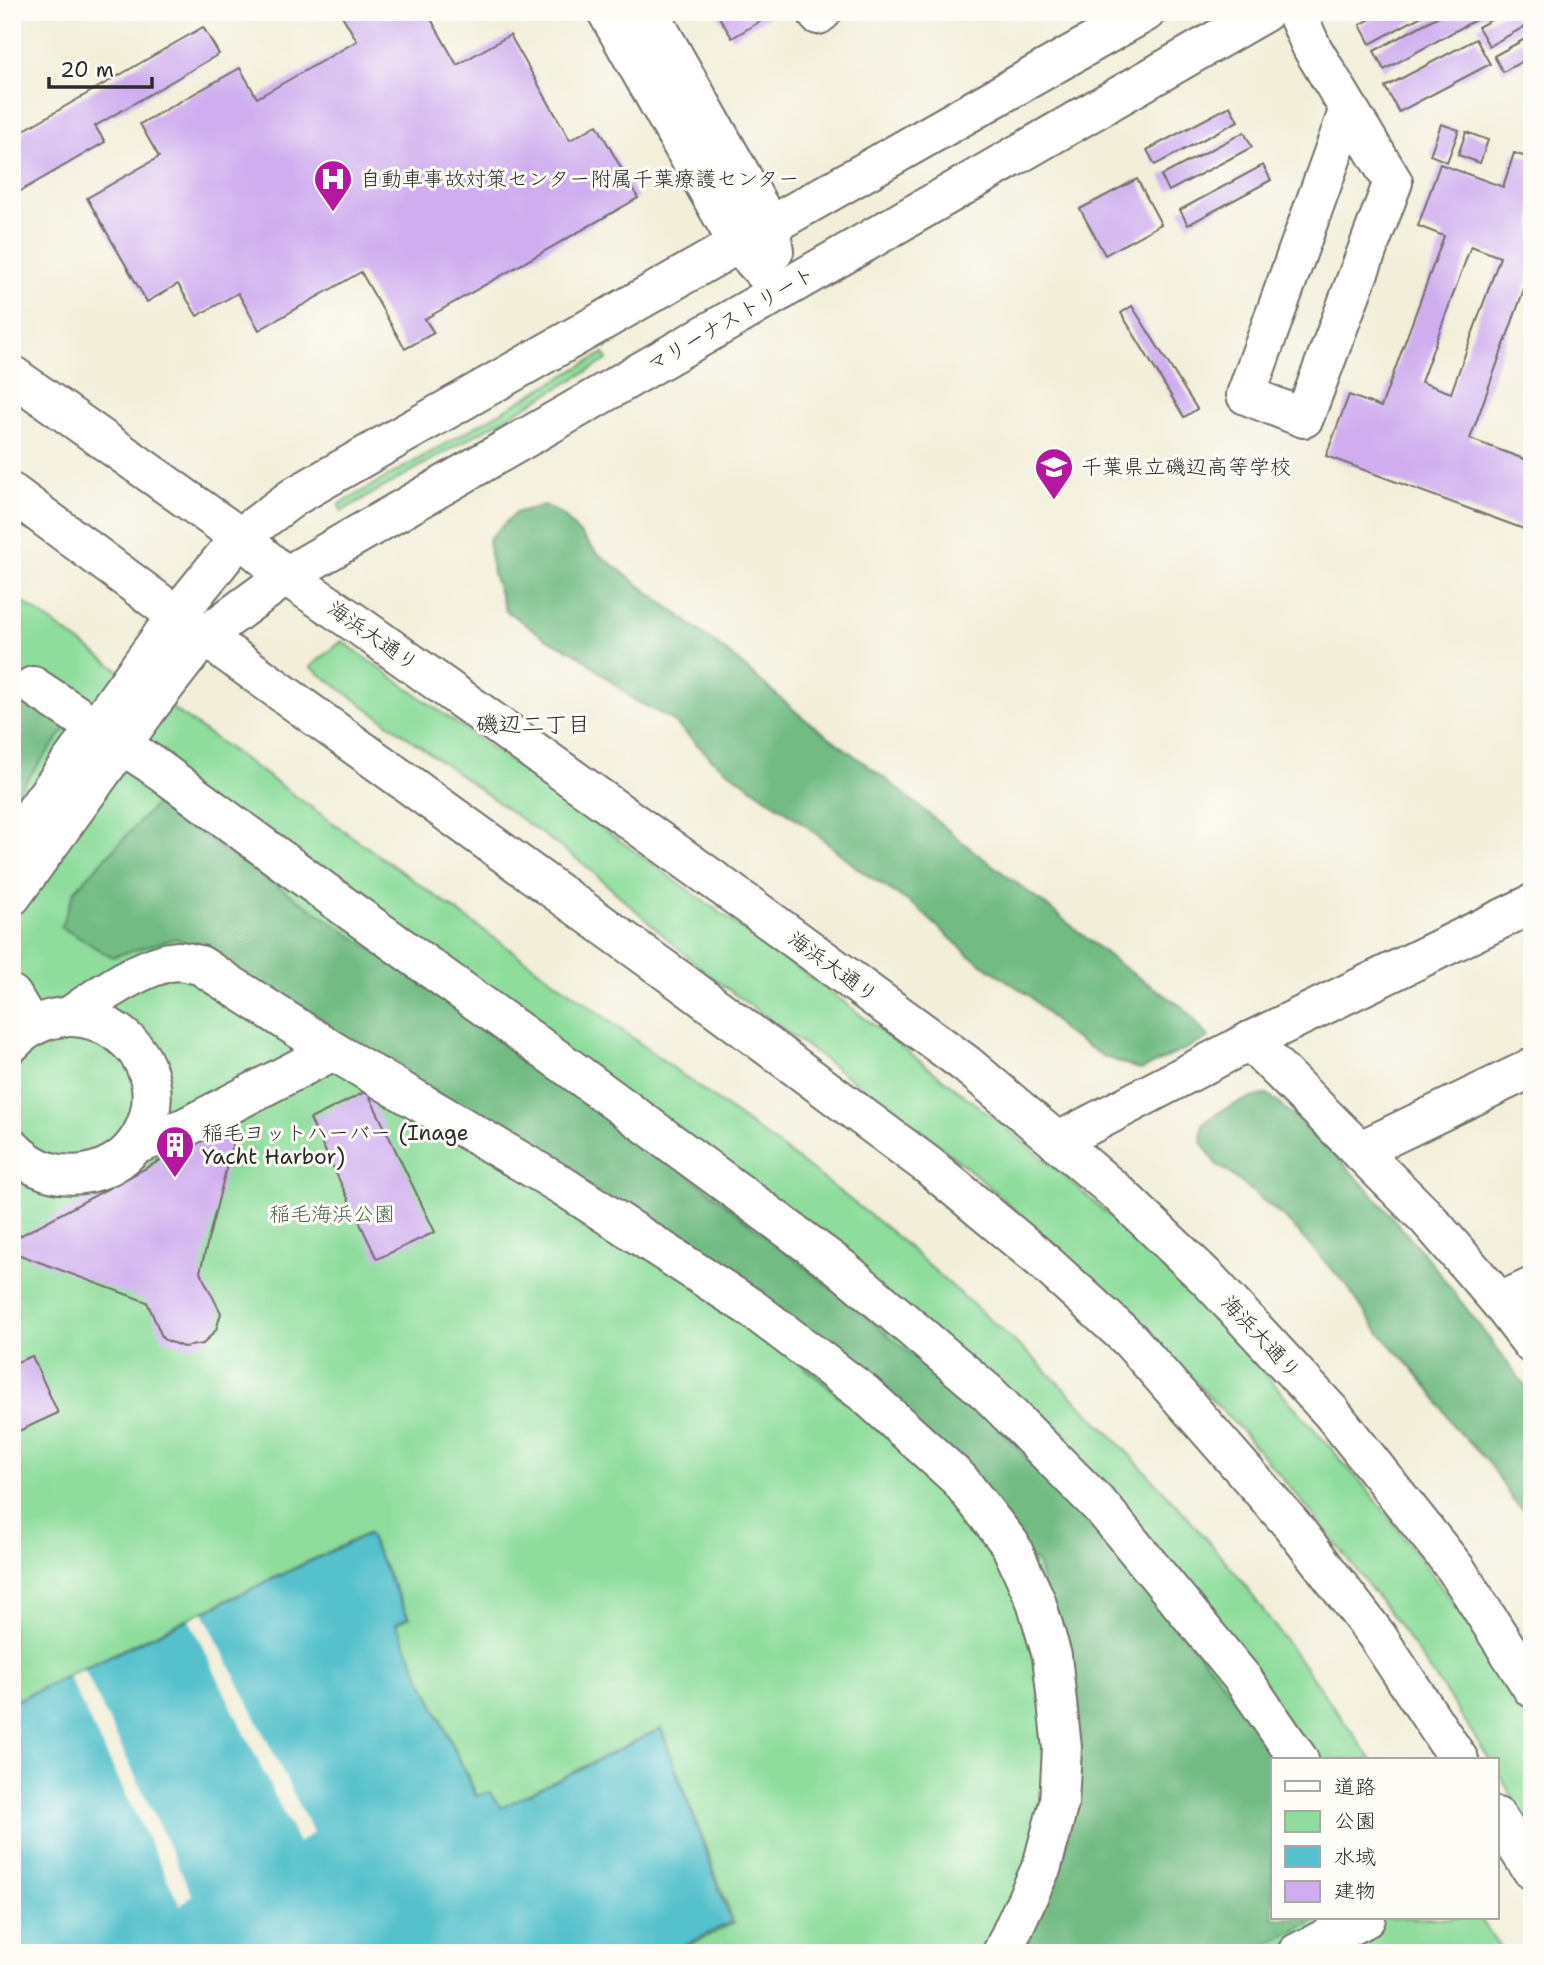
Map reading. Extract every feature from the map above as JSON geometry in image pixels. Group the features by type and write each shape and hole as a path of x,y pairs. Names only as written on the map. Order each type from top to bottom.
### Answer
{"street":[{"path":"607,12 754,235"},
{"path":"649,12 781,291"},
{"path":"12,896 109,736 191,625 240,537 295,496 1146,12"},
{"name":"マリーナストリート","path":"191,625 286,576 1265,12"},
{"path":"1296,12 1312,48 1349,109 1393,182 1304,418 1246,395 1349,109"},
{"name":"海浜大通り","path":"12,375 240,537 286,576 417,667 955,1056 1120,1195 1210,1282 1331,1412 1456,1569 1532,1688"},
{"path":"12,493 684,983 929,1166 1052,1269 1130,1340 1293,1525 1377,1636 1458,1758"},
{"path":"33,685 109,736 560,1061 841,1268 988,1394 1104,1510 1244,1679 1298,1758"},
{"path":"12,843 109,736"},
{"path":"1057,1142 1250,1041 1532,904"},
{"path":"68,1017 97,997 153,967 180,961 200,965 333,1051 563,1186 750,1307 874,1402 959,1479 1010,1544 1036,1601 1052,1656 1062,1748 1059,1803 1042,1866 1002,1953"},
{"path":"12,995 22,1035 49,1020 68,1017 88,1018 107,1025 123,1035 136,1050 146,1067 151,1086 151,1106 146,1126 135,1145 120,1160 101,1171 58,1175 38,1168 12,1148"},
{"path":"1250,1041 1428,1219 1516,1295 1532,1344"},
{"path":"135,1145 186,1127 333,1051"},
{"path":"1359,1151 1532,1068"},
{"path":"1498,1819 1532,1870"},
{"path":"1297,1953 1362,1920"}],"green space":[{"path":"604,353 607,360 342,511 338,505"},
{"path":"545,505 564,516 596,552 727,652 801,716 891,783 1116,962 1184,1008 1209,1038 1141,1070 1103,1056 1066,1033 1030,996 970,956 915,906 861,871 808,827 714,761 671,719 634,700 579,655 547,639 505,610 493,573 488,540 515,513"},
{"name":"稲毛海浜公園","path":"12,594 570,992 817,1174 890,1231 1035,1360 1111,1435 1236,1573 1371,1758 1271,1758 1271,1920 1481,1920 1504,1953 674,1953 734,1923 661,1728 501,1808 490,1792 477,1796 396,1624 409,1617 368,1533 12,1702"},
{"path":"342,641 836,996 1000,1123 1129,1233 1238,1343 1372,1495 1491,1653 1532,1716 1532,1829 1498,1773 1498,1758 1489,1758 1392,1616 1315,1517 1243,1432 1119,1304 975,1174 904,1118 706,973 585,865 310,667"},
{"path":"28,695 70,723 18,791 12,789 12,704"},
{"path":"156,804 392,963 660,1152 863,1314 994,1424 1118,1554 1259,1727 1279,1758 1271,1758 1271,1920 1316,1920 1250,1953 1023,1953 1064,1857 1080,1749 1038,1564 580,1178 176,938 112,957 61,927 75,890"},
{"path":"1268,1094 1317,1136 1374,1196 1429,1260 1532,1395 1532,1516 1514,1502 1488,1462 1454,1427 1432,1392 1376,1329 1347,1286 1286,1219 1216,1164 1201,1141 1203,1123 1242,1101"}],"water":[{"path":"368,1534 408,1617 396,1624 476,1796 490,1792 501,1808 661,1729 731,1922 669,1953 12,1953 12,1703"}],"pier":[{"path":"203,1612 313,1833 298,1843 189,1619"},
{"path":"84,1669 192,1895 180,1905 68,1676"}],"building":[{"path":"340,12 427,12 457,65 510,35 570,140 597,125 638,198 425,319 434,333 405,349 361,272 259,330 238,293 197,316 178,284 147,302 87,198 159,157 140,124 240,68 257,98 357,41"},
{"path":"716,12 776,12 732,38"},
{"path":"1383,12 1429,12 1370,44 1360,25"},
{"path":"1446,12 1490,12 1384,70 1374,51"},
{"path":"1506,12 1532,12 1532,23 1489,46 1478,27"},
{"path":"203,27 219,54 95,126 105,142 12,196 12,137"},
{"path":"1532,35 1532,56 1503,72 1494,56"},
{"path":"1476,39 1490,64 1399,112 1385,87"},
{"path":"1230,106 1238,121 1155,165 1147,150"},
{"path":"1441,124 1459,130 1447,162 1430,155"},
{"path":"1244,132 1252,147 1169,191 1161,176"},
{"path":"1466,132 1488,140 1480,163 1458,155"},
{"path":"1514,153 1532,159 1532,267 1470,439 1532,462 1532,532 1326,456 1349,395 1381,407 1444,236 1418,226 1440,164 1503,187","holes":["1471,246 1500,257 1451,393 1421,382"]},
{"path":"1263,165 1271,180 1188,225 1180,210"},
{"path":"1137,179 1161,224 1105,255 1080,209"},
{"path":"1132,306 1197,409 1184,417 1121,313"},
{"path":"367,1091 435,1232 377,1259 310,1119"},
{"name":"稲毛ヨットハーバー (Inage Yacht Harbor)","path":"239,1118 200,1272 221,1313 216,1330 203,1344 183,1347 163,1339 147,1302 12,1252 12,1240"},
{"path":"32,1356 58,1413 17,1432 12,1421 12,1364"}],"place":[{"name":"自動車事故対策センター附属千葉療護センター","path":"333,213"},
{"name":"千葉県立磯辺高等学校","path":"1054,501"},
{"name":"稲毛ヨットハーバー (Inage Yacht Harbor)","path":"175,1179"}],"district":[{"name":"磯辺二丁目","path":"533,724"}]}
